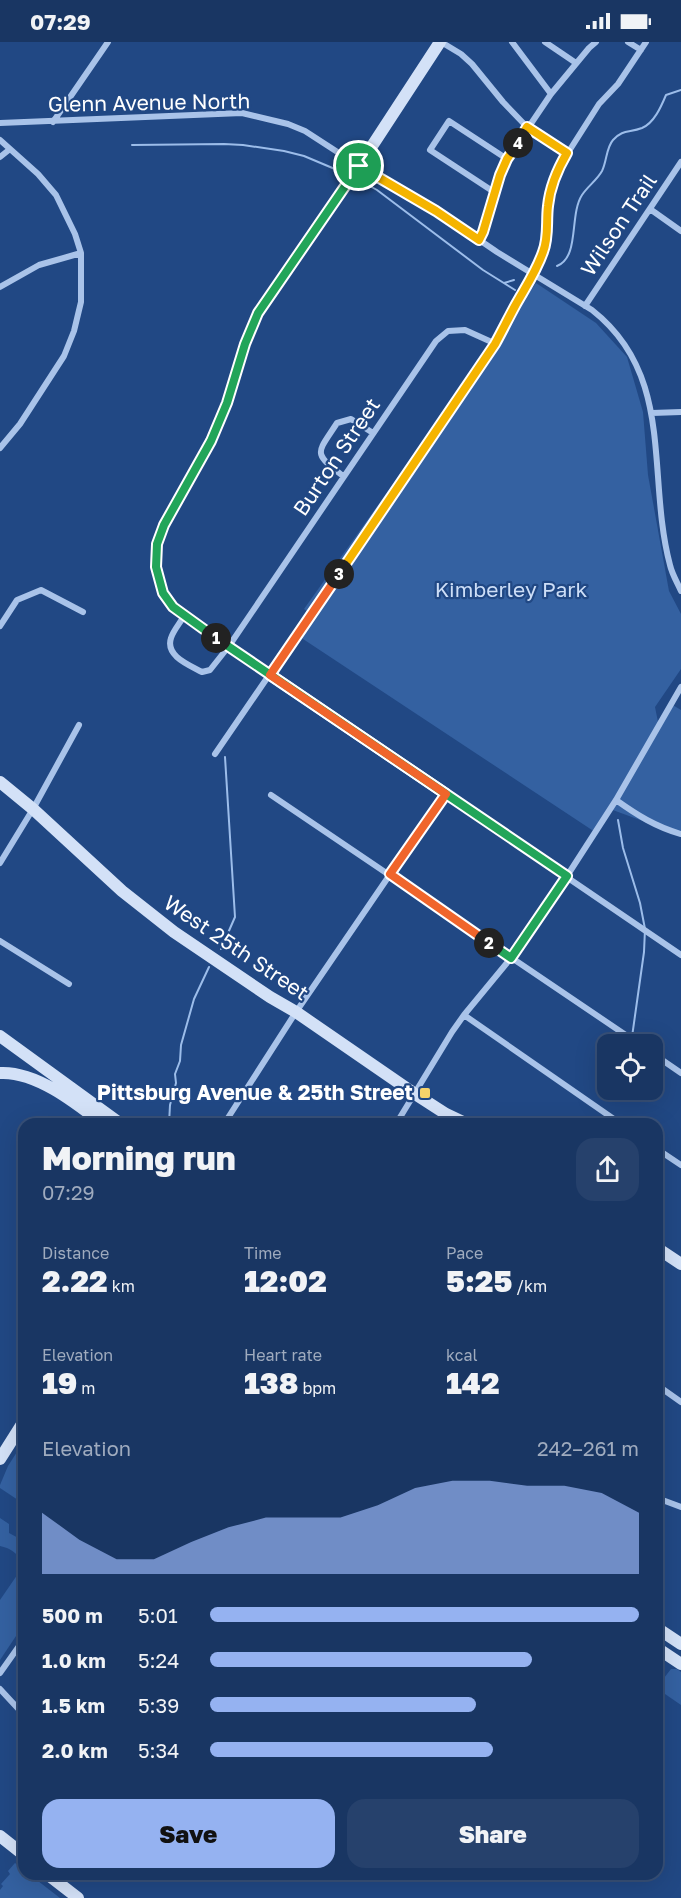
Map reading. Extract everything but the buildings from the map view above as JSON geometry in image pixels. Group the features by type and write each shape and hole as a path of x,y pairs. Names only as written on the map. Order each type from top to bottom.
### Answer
{"street":[{"path":"52,122 108,42"},
{"path":"567,153 527,127 472,64 441,42 258,313 245,344 227,403 211,441 164,525 157,544 156,567 163,593 173,607 184,616 681,955"},
{"path":"513,42 551,94"},
{"path":"545,42 576,63"},
{"path":"479,240 507,159 551,94 596,42"},
{"path":"628,42 641,50"},
{"path":"215,754 495,344 534,274 546,244 548,206 557,170 600,104 618,84 646,42"},
{"name":"Glenn Avenue North","path":"0,123 242,113 282,122 304,131 436,211 585,306 603,319 623,341 646,387 652,413 661,514 669,562 681,591"},
{"path":"494,192 430,150 450,121 507,159"},
{"path":"0,140 38,174 56,195 75,234 81,253 81,302 74,331 64,356 20,424 0,448"},
{"path":"0,157 10,149"},
{"name":"Wilson Trail","path":"585,306 681,162"},
{"path":"650,209 681,231"},
{"path":"0,287 39,265 81,253"},
{"name":"Burton Street","path":"184,616 171,638 170,649 176,657 202,672 210,670 229,646 436,340 448,331 465,330 495,344"},
{"path":"652,413 681,412"},
{"path":"343,476 322,459 320,453 337,423 351,419 373,434"},
{"path":"0,626 17,600 41,590 82,612"},
{"path":"400,1118 464,1015 511,958 567,876 616,800 681,687"},
{"path":"0,863 33,809 79,725"},
{"name":"West 25th Street","path":"0,782 33,809 122,891 174,932 454,1118"},
{"path":"228,1118 296,1012 446,794"},
{"path":"271,795 624,1034"},
{"path":"616,800 654,825 681,834"},
{"path":"0,941 69,984"},
{"path":"464,1015 612,1118"},
{"path":"0,1036 102,1118"},
{"path":"663,1061 681,1073"},
{"path":"0,1073 7,1072 28,1077 100,1118"},
{"path":"663,1153 681,1165"},
{"path":"663,1252 681,1264"},
{"path":"663,1390 681,1402"},
{"path":"0,1459 18,1430"},
{"path":"663,1500 681,1507"},
{"path":"663,1632 681,1644"},
{"path":"0,1673 18,1648"},
{"path":"663,1652 681,1664"},
{"path":"0,1689 18,1708"},
{"path":"0,1836 18,1850"},
{"path":"55,1880 78,1898"}],"green space":[{"name":"Kimberley Park","path":"536,283 596,323 627,357 643,412 648,475 669,591 681,614 681,669 655,707 658,722 671,704 681,710 681,835 610,809 595,832 300,637 314,616 304,609"},
{"path":"18,1450 18,1500 0,1488 8,1466"},
{"path":"0,1518 9,1524 9,1533 18,1538 18,1557 13,1551 0,1546"},
{"path":"18,1574 18,1633 0,1660 0,1600"},
{"path":"671,1669 681,1672 681,1705 665,1694 663,1697 664,1678"},
{"path":"15,1863 18,1865 18,1880 37,1880 60,1898 0,1898 0,1890 3,1886 1,1884 10,1874 8,1871"}],"waterway":[{"path":"557,266 569,254 578,203 602,171 613,140 620,134 646,126 657,114 666,95 681,90"},
{"path":"132,145 243,145 304,156 342,172"},
{"path":"359,180 377,190 483,270 515,290"},
{"path":"504,283 514,280"},
{"path":"221,949 235,917 225,757"},
{"path":"618,820 623,848 640,903 645,929 632,1034"},
{"path":"169,1118 181,1045 194,999 209,967"}],"place":[{"name":"Pittsburg Avenue & 25th Street","path":"425,1093"}],"route":[{"path":"359,166 258,313 245,344 227,403 211,441 164,525 157,544 156,567 163,593 173,607 186,618 446,794 567,876 511,958 390,874 446,794 270,675 392,496 447,417 495,344 531,281 544,252 553,179 567,153 527,127 500,175 479,240 436,211 359,166"}]}
